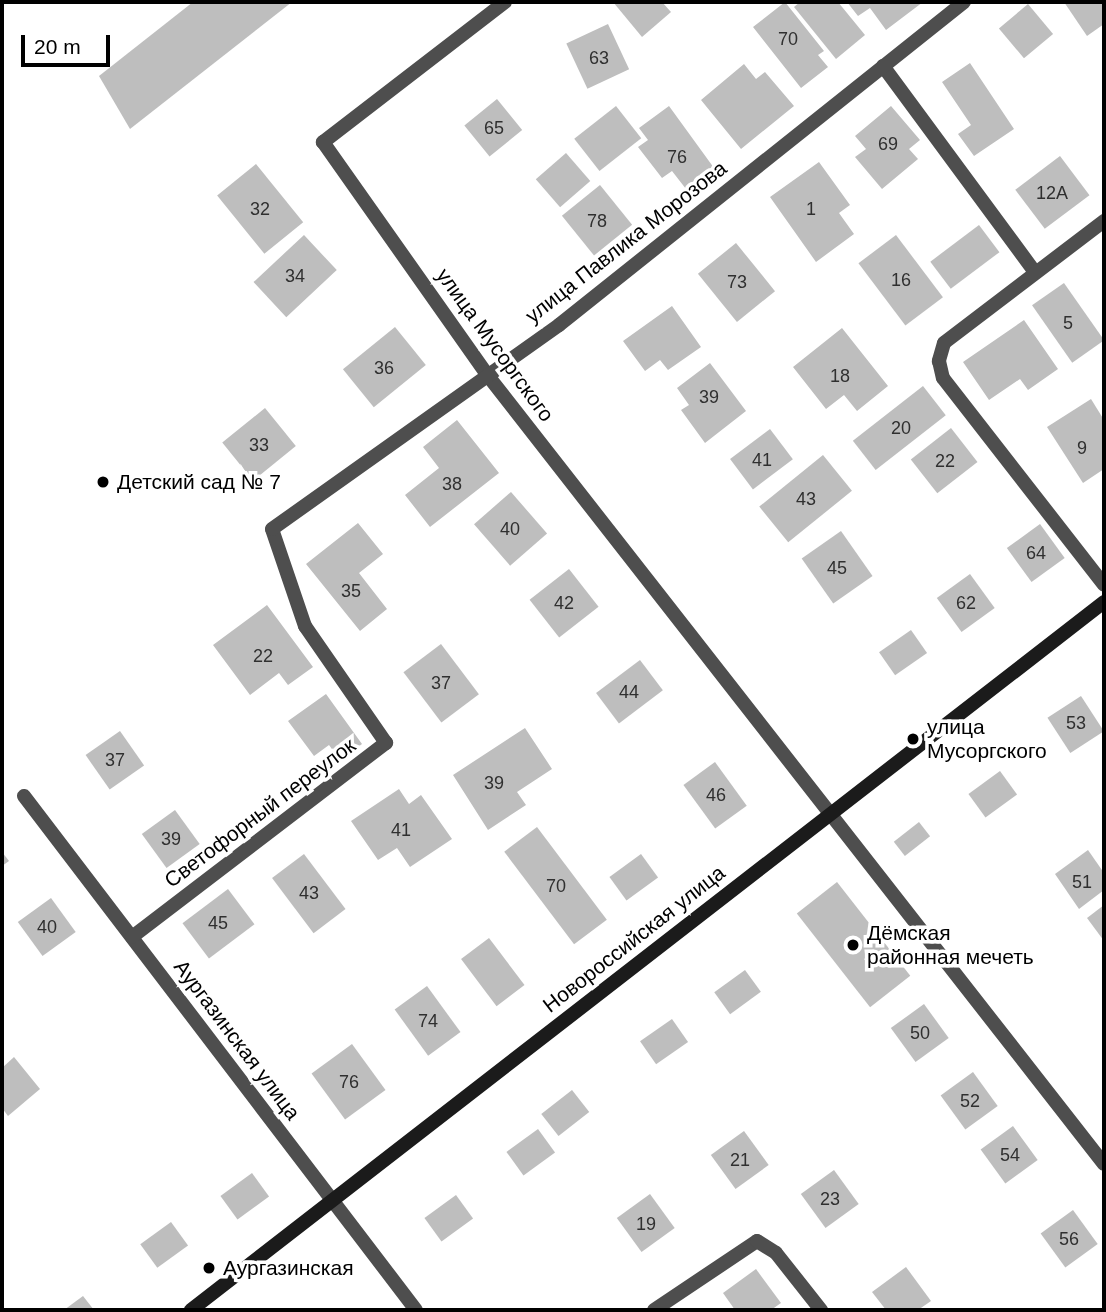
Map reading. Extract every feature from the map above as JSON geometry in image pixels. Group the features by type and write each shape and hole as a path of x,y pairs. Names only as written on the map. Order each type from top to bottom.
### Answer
{"main road":[{"name":"Новороссийская улица","path":"191,1310 1104,602"}],"street":[{"name":"улица Мусоргского","path":"505,2 323,142 485,372 1104,1164"},
{"name":"улица Павлика Морозова","path":"272,529 485,372 559,325 964,2"},
{"path":"883,66 1035,272"},
{"path":"1104,222 944,343 939,361 943,378 1104,585"},
{"name":"Светофорный переулок","path":"132,937 386,743 305,626 272,529"},
{"name":"Аургазинская улица","path":"24,796 416,1310"},
{"path":"654,1310 757,1241 776,1253 821,1310"}],"building":[{"path":"193,2 292,2 130,129 99,76"},
{"path":"613,2 662,2 671,12 642,37"},
{"path":"785,2 824,51 818,55 828,67 801,88 753,27"},
{"path":"800,2 838,2 865,35 836,59 794,7"},
{"path":"847,2 923,2 886,30 870,8 858,16"},
{"path":"1064,2 1104,2 1104,24 1087,36"},
{"path":"1028,4 1053,34 1024,58 999,28"},
{"path":"608,24 629,69 587,89 566,43"},
{"path":"970,63 1014,129 974,156 958,134 971,125 942,82"},
{"path":"744,64 756,79 765,72 794,106 741,149 701,100"},
{"path":"497,99 522,130 490,157 464,125"},
{"path":"616,106 641,138 599,171 574,139"},
{"path":"669,106 714,168 686,189 672,171 662,178 638,147 648,140 639,128"},
{"path":"891,106 920,140 909,149 918,159 882,189 855,157 866,149 855,136"},
{"path":"566,153 590,181 560,207 536,179"},
{"path":"1060,156 1089,195 1045,229 1015,190"},
{"path":"819,162 850,205 839,213 854,234 816,262 770,197"},
{"path":"256,164 303,222 264,254 217,195"},
{"path":"600,185 632,225 594,255 562,216"},
{"path":"979,225 999,252 951,289 930,262"},
{"path":"304,235 337,270 286,317 254,282"},
{"path":"896,235 943,297 905,326 858,263"},
{"path":"736,243 775,291 737,322 698,274"},
{"path":"1064,283 1104,340 1072,363 1032,305"},
{"path":"672,306 701,347 668,370 660,360 645,371 623,341"},
{"path":"1024,320 1058,369 1028,390 1020,379 989,400 963,362"},
{"path":"395,327 426,365 374,407 343,369"},
{"path":"842,328 888,386 857,411 844,395 826,409 793,367"},
{"path":"710,363 746,411 705,443 681,410 689,405 677,388"},
{"path":"923,386 946,415 876,470 853,441"},
{"path":"1091,399 1104,420 1104,469 1083,483 1047,427"},
{"path":"265,408 296,446 253,481 222,443"},
{"path":"457,420 499,473 430,527 405,495 439,468 423,447"},
{"path":"951,428 977,462 937,493 911,459"},
{"path":"770,429 793,459 753,489 730,459"},
{"path":"823,455 852,491 788,542 759,507"},
{"path":"511,492 547,534 510,566 474,524"},
{"path":"358,523 383,554 359,573 387,609 360,631 306,564"},
{"path":"1040,524 1065,558 1032,582 1007,548"},
{"path":"841,531 873,576 833,604 802,559"},
{"path":"569,569 599,607 559,638 530,600"},
{"path":"970,574 995,608 962,632 937,598"},
{"path":"267,605 313,667 288,685 279,673 250,695 213,645"},
{"path":"911,630 927,653 895,675 879,652"},
{"path":"441,644 479,694 441,723 403,672"},
{"path":"640,660 663,690 619,723 596,693"},
{"path":"326,694 362,744 340,760 329,745 314,756 288,721"},
{"path":"1081,696 1104,731 1070,753 1047,718"},
{"path":"525,728 552,769 517,792 526,805 488,830 453,775"},
{"path":"120,731 144,765 110,789 86,755"},
{"path":"715,762 747,806 715,829 683,785"},
{"path":"1000,771 1017,794 985,817 968,794"},
{"path":"399,789 409,804 421,795 452,839 410,867 397,848 378,860 351,821"},
{"path":"175,810 200,844 167,868 142,834"},
{"path":"919,822 930,836 905,856 894,842"},
{"path":"537,827 607,920 574,944 504,852"},
{"path":"1088,850 1104,873 1104,890 1079,909 1055,874"},
{"path":"2,852 9,861 2,866"},
{"path":"304,854 346,909 314,933 272,878"},
{"path":"641,854 658,877 626,900 609,877"},
{"name":"Дёмская районная мечеть","path":"837,882 910,976 870,1007 797,913"},
{"path":"228,889 254,924 209,958 182,923"},
{"path":"51,898 76,932 43,956 18,922"},
{"path":"1104,905 1104,941 1087,918"},
{"path":"489,938 525,985 497,1006 461,959"},
{"path":"745,970 761,992 730,1014 714,992"},
{"path":"427,986 461,1032 428,1056 395,1010"},
{"path":"924,1004 949,1038 916,1062 891,1028"},
{"path":"672,1019 688,1042 656,1064 640,1041"},
{"path":"352,1044 386,1090 345,1120 312,1073"},
{"path":"14,1057 40,1089 8,1116 2,1108 2,1068"},
{"path":"973,1072 998,1106 965,1129 941,1096"},
{"path":"572,1090 589,1112 559,1136 541,1114"},
{"path":"1013,1126 1038,1160 1005,1183 981,1150"},
{"path":"538,1129 555,1152 523,1175 506,1152"},
{"path":"744,1131 769,1165 736,1189 711,1155"},
{"path":"834,1170 859,1204 826,1228 801,1194"},
{"path":"252,1173 269,1196 237,1219 220,1196"},
{"path":"650,1194 675,1228 642,1252 617,1218"},
{"path":"456,1195 473,1218 441,1241 424,1218"},
{"path":"1073,1210 1098,1244 1065,1267 1041,1234"},
{"path":"171,1222 188,1245 157,1268 140,1244"},
{"path":"906,1267 931,1301 918,1310 886,1310 872,1292"},
{"path":"756,1269 781,1303 771,1310 735,1310 723,1293"},
{"path":"83,1296 94,1310 64,1310"}],"place":[{"name":"Детский сад № 7","path":"103,482"},
{"name":"улица Мусоргского","path":"913,739"},
{"name":"Дёмская районная мечеть","path":"853,945"},
{"name":"Аургазинская","path":"209,1268"}]}
